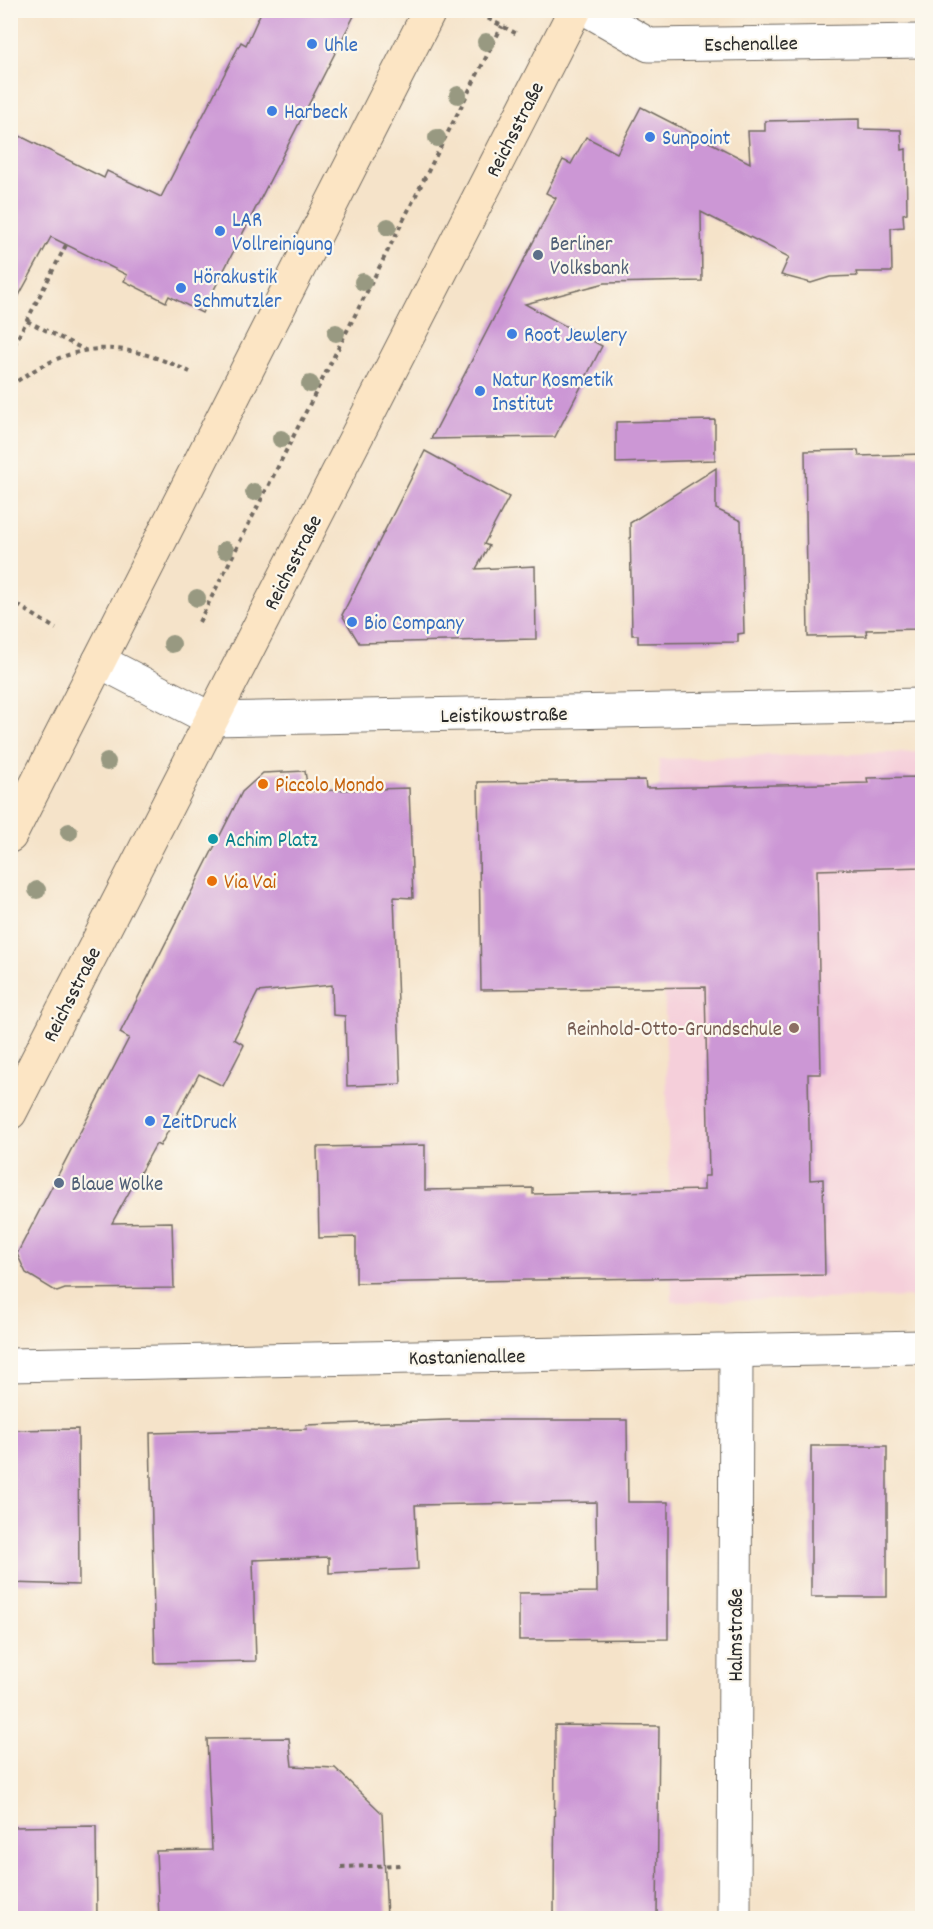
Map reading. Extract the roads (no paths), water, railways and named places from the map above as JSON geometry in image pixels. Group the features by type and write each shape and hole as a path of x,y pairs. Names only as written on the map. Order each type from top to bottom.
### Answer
{"main road":[{"path":"10,836 430,10"},
{"name":"Reichsstraße","path":"10,1113 574,10"}],"street":[{"name":"Eschenallee","path":"588,10 649,45 922,41"},
{"name":"Leistikowstraße","path":"99,661 211,719 922,705"},
{"name":"Kastanienallee","path":"10,1365 922,1347"},
{"name":"Halmstraße","path":"734,1918 736,1351"}],"place":[{"name":"Uhle","path":"312,44"},
{"name":"Harbeck","path":"272,111"},
{"name":"Sunpoint","path":"650,137"},
{"name":"LAR Vollreinigung","path":"220,231"},
{"name":"Berliner Volksbank","path":"538,255"},
{"name":"Hörakustik Schmutzler","path":"181,288"},
{"name":"Root Jewlery","path":"512,334"},
{"name":"Natur Kosmetik Institut","path":"480,391"},
{"name":"Bio Company","path":"352,622"},
{"name":"Piccolo Mondo","path":"263,784"},
{"name":"Achim Platz","path":"213,839"},
{"name":"Via Vai","path":"212,881"},
{"name":"Reinhold-Otto-Grundschule","path":"794,1028"},
{"name":"ZeitDruck","path":"150,1121"},
{"name":"Blaue Wolke","path":"59,1183"}]}
